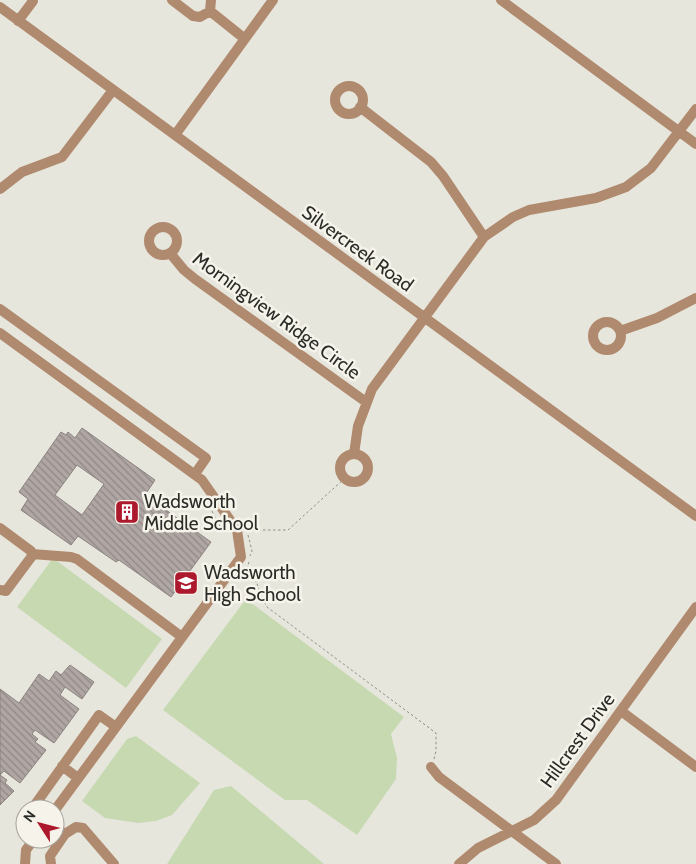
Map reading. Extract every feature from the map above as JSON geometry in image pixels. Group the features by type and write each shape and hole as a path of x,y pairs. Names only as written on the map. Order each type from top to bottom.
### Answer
{"street":[{"path":"172,0 196,17 204,16 210,11"},
{"path":"210,0 210,11"},
{"path":"175,135 273,0"},
{"path":"501,0 696,144"},
{"path":"18,21 32,2"},
{"name":"Silvercreek Road","path":"0,7 696,516"},
{"path":"210,11 245,39"},
{"path":"0,188 22,172 62,158 113,90"},
{"path":"360,107 431,162 443,176 484,237"},
{"path":"354,454 358,426 366,402 380,378 484,237 499,225 529,210 596,198 626,186 651,168 696,109"},
{"name":"Morningview Ridge Circle","path":"170,253 184,270 195,279 366,402"},
{"path":"620,332 657,318 696,298"},
{"path":"0,308 206,458 195,474"},
{"path":"0,333 202,480 236,530 241,557 63,799"},
{"path":"0,528 32,554 77,559 182,637"},
{"path":"0,590 6,591 32,554"},
{"name":"Hillcrest Drive","path":"459,864 478,848 534,820 556,800 696,607"},
{"path":"620,711 696,767"},
{"path":"39,799 99,715 116,727"},
{"path":"62,766 78,778"},
{"path":"432,767 439,777 556,864"},
{"path":"65,834 76,827 82,828 114,864"},
{"path":"25,864 27,849"},
{"path":"51,864 50,856 55,849"}],"path":[{"path":"247,530 252,551 247,568 257,579 260,596 266,607 436,733 436,751 432,767"}],"green space":[{"path":"53,558 162,639 126,688 17,607"},
{"path":"246,599 404,717 391,734 397,758 396,779 357,835 307,800 285,800 163,710"},
{"path":"136,736 200,783 172,815 156,821 138,823 105,818 82,801 127,739"},
{"path":"231,786 324,864 167,864 214,790"}],"building":[{"name":"Wadsworth Middle School","path":"82,428 155,480 145,495 211,542 171,597 119,560 116,562 78,536 71,545 21,510 28,499 19,492 61,432 66,435 68,432 75,438","holes":["77,465 104,484 82,515 55,495"]},
{"path":"70,665 94,682 82,699 65,687 60,695 79,709 54,743 35,730 32,734 38,739 35,742 46,750 20,783 4,771 0,775 0,689 19,703 39,674 49,681 56,671 61,675"},
{"path":"0,775 7,780 5,783 14,791 0,805"}],"place":[{"name":"Wadsworth Middle School","path":"127,512"},
{"name":"Wadsworth High School","path":"186,583"}]}
